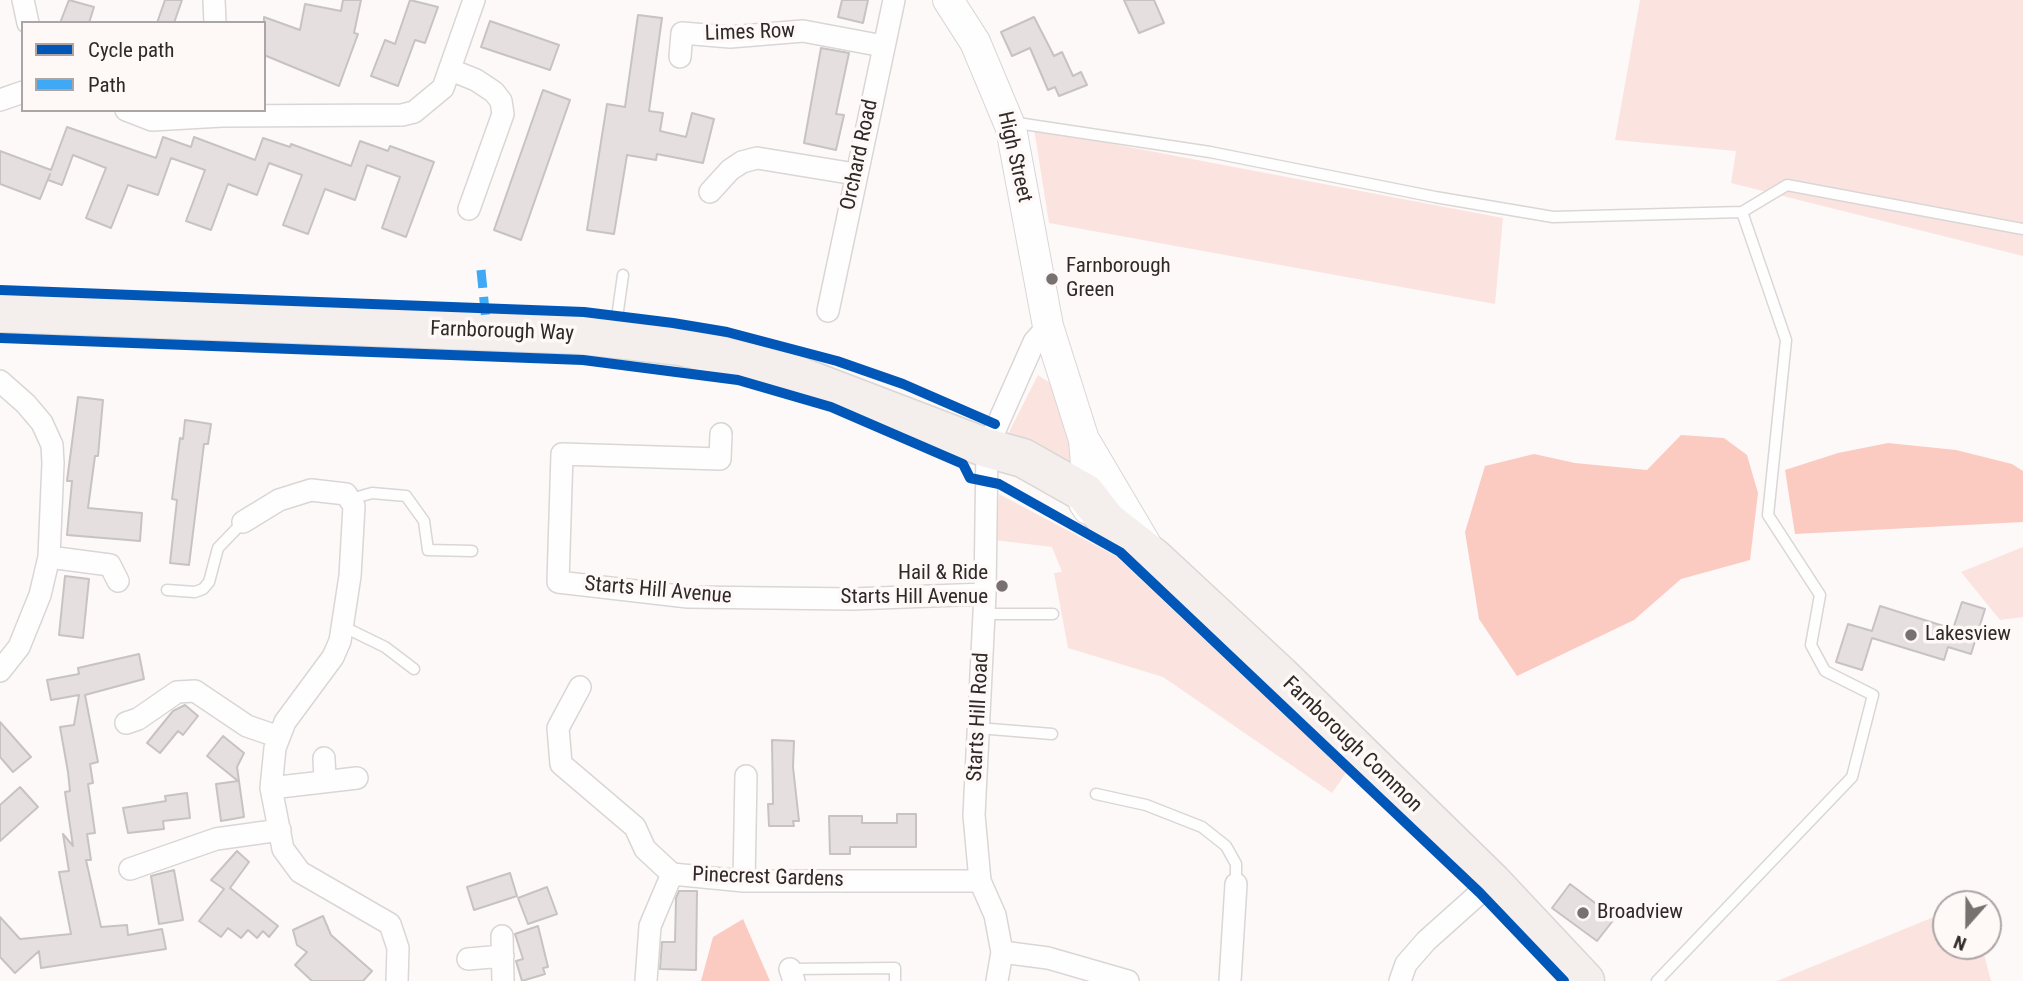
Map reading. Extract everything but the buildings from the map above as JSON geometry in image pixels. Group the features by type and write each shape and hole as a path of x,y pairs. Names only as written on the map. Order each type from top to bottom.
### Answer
{"highway":[{"name":"Farnborough Way","path":"0,313 615,338 680,345 758,363 851,394 987,448"},
{"name":"Farnborough Common","path":"987,448 1023,458 1094,509 1154,558 1280,675 1492,882 1585,981"}],"main road":[{"name":"High Street","path":"948,0 975,42 1010,128 1048,326 1084,440 1094,509"},
{"name":"High Street","path":"1084,440 1154,558"}],"street":[{"path":"23,0 28,21"},
{"path":"214,0 215,21"},
{"path":"131,112 152,120 221,113 402,116 434,99 443,88 474,0"},
{"name":"Orchard Road","path":"828,310 894,0"},
{"name":"Limes Row","path":"680,57 682,33 730,37 803,31 883,46"},
{"path":"451,70 476,80 494,92 501,101 503,114 469,209"},
{"path":"0,100 21,93"},
{"path":"709,192 730,170 742,162 757,158 855,174"},
{"path":"987,448 1034,342 1048,326"},
{"path":"0,381 26,404 42,423 52,445 49,557 40,596 19,647 0,671"},
{"name":"Starts Hill Avenue","path":"721,434 720,459 562,454 558,582 688,597 985,604"},
{"name":"Starts Hill Road","path":"987,448 985,604 974,815 980,881 995,915 1002,952 997,981"},
{"path":"243,522 279,500 304,491 342,492 352,503 344,627 333,657 285,722 279,737 271,788 284,849 300,873 390,924 398,948 397,981"},
{"path":"49,557 110,565 118,581"},
{"name":"Pinecrest Gardens","path":"580,687 558,728 561,764 635,827 645,849 672,874 744,881 980,881"},
{"path":"126,723 138,719 177,692 195,691 247,726 279,737"},
{"path":"324,758 325,781"},
{"path":"744,881 746,776"},
{"path":"271,788 357,778"},
{"path":"130,869 216,839 280,830"},
{"path":"646,981 650,926 672,874"},
{"path":"1400,981 1406,964 1426,941 1492,882"},
{"path":"1230,981 1236,884"},
{"path":"468,959 503,946 503,981"},
{"path":"1002,952 1048,958 1128,981"}],"lane":[{"path":"1010,128 1024,124 1210,152 1435,197 1552,217 1742,212 1787,185 2023,229"},
{"path":"1657,981 1852,777 1873,695 1825,671 1811,645 1820,595 1768,516 1786,340 1742,212"},
{"path":"615,338 623,275"},
{"path":"352,503 372,493 406,496 424,521 428,550 472,551"},
{"path":"167,590 203,589 209,582 218,548 243,522"},
{"path":"985,604 1053,614"},
{"path":"344,627 385,647 414,668"},
{"path":"978,728 1052,734"},
{"path":"1096,794 1146,805 1202,827 1226,846 1236,864 1236,884"},
{"path":"792,975 895,968 895,981"}],"shaded area":[{"path":"1640,0 2023,0 2023,256 1731,183 1736,151 1615,140"},
{"path":"1034,129 1503,218 1495,304 1049,223"},
{"path":"1038,375 1050,383 1078,467 1007,436"},
{"path":"1681,435 1724,438 1747,455 1758,493 1750,560 1681,579 1634,620 1517,676 1479,619 1465,532 1485,466 1534,454 1575,463 1647,470"},
{"path":"1888,443 1956,450 2012,464 2023,471 2023,522 1795,534 1785,470 1838,453"},
{"path":"999,494 1116,556 1346,773 1332,793 1163,677 1068,648 1054,573 1062,572 1052,547 994,540"},
{"path":"2023,547 2023,617 2000,620 1961,572"},
{"path":"1932,918 1932,960 1986,960 1991,981 1777,981"},
{"path":"743,919 770,981 701,981 713,937"}],"marked path":[{"path":"481,270 487,331"}],"cycle path":[{"path":"0,290 584,312 673,323 727,332 837,361 903,384 995,424"},
{"path":"0,338 583,360 738,380 831,407 963,464 970,478 999,484 1120,552 1480,893 1564,981"}],"place":[{"name":"Farnborough Green","path":"1052,279"},
{"name":"Hail & Ride Starts Hill Avenue","path":"1002,586"},
{"name":"Lakesview","path":"1911,635"},
{"name":"Broadview","path":"1583,913"}]}
